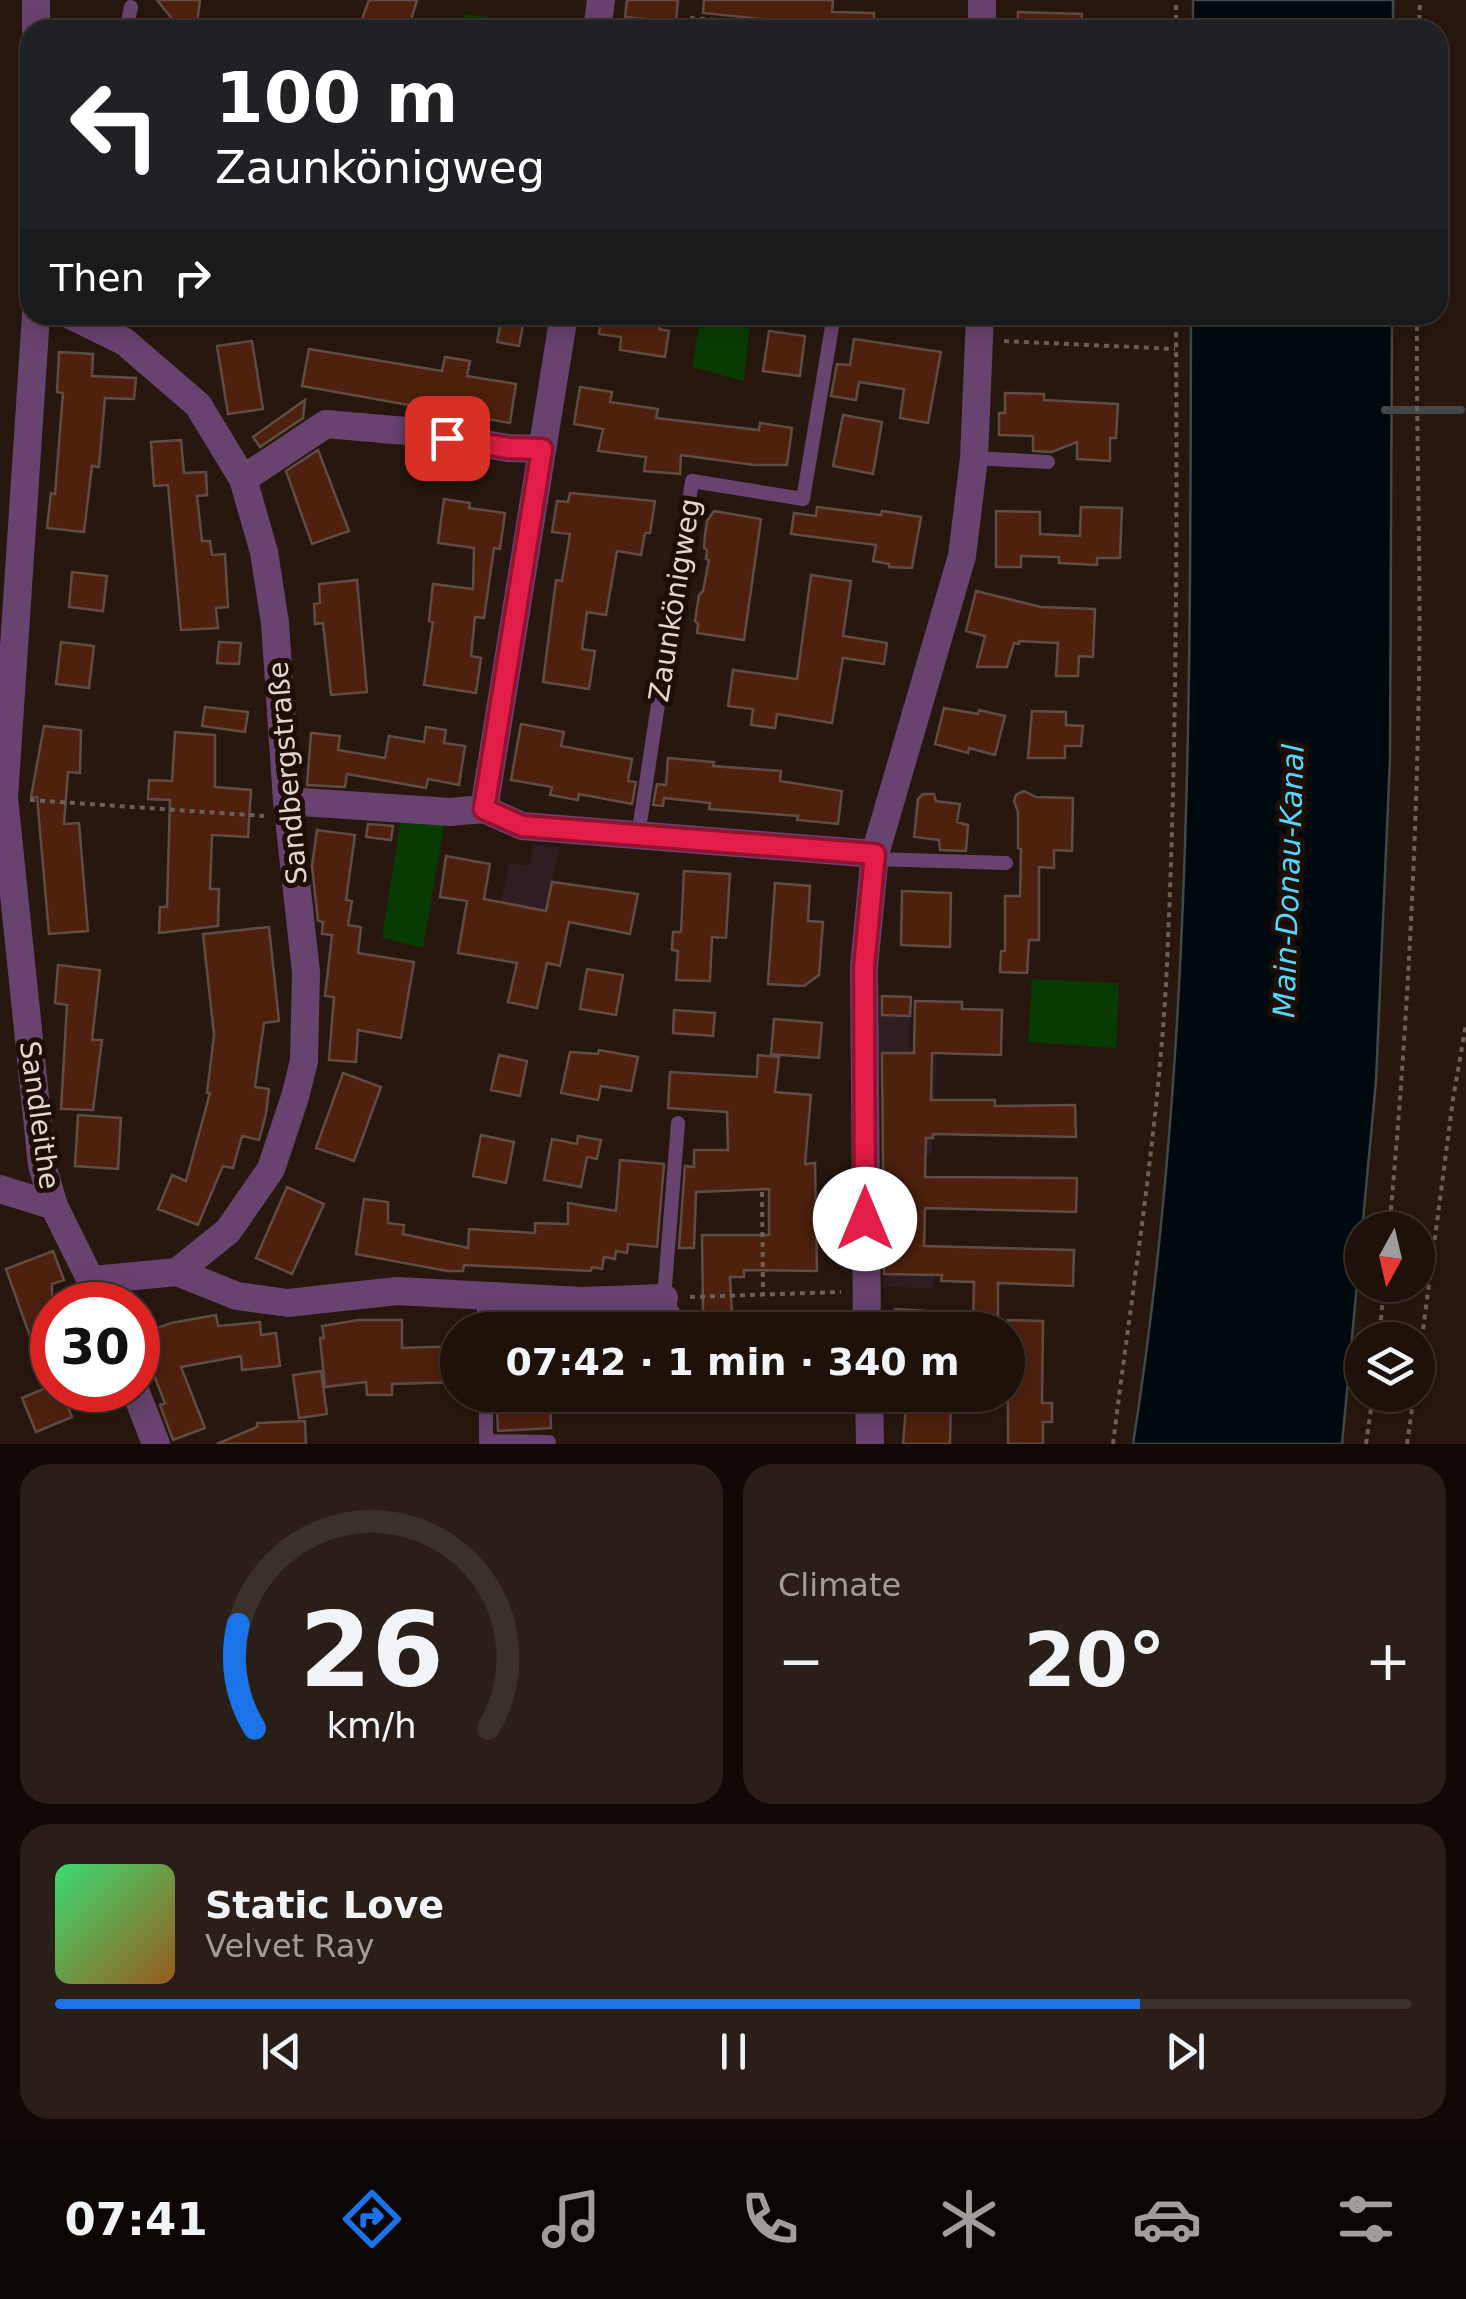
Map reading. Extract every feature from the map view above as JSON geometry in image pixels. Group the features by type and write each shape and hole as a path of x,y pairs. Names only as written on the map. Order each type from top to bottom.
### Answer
{"street":[{"name":"Sandleithe","path":"35,325 4,798 42,1165 54,1206 93,1282"},
{"name":"Sandbergstraße","path":"90,325 125,342 198,405 243,478 264,552 275,622 288,809 306,972 304,1061 271,1169 228,1231 176,1272"},
{"path":"484,809 562,325"},
{"path":"866,1312 864,967 875,857 902,756 936,657 962,556 974,458 980,328"},
{"path":"243,478 326,424 542,449"},
{"path":"288,809 484,809 522,826 875,857"},
{"path":"0,1189 54,1206"},
{"path":"137,1282 176,1272 237,1296 288,1302 397,1291 582,1301 664,1298"},
{"path":"144,1412 156,1444"},
{"path":"869,1412 870,1444"}],"lane":[{"path":"128,20 131,7"},
{"name":"Zaunkönigweg","path":"638,836 692,481 803,499 832,325"},
{"path":"974,458 1048,462"},
{"path":"875,857 1006,862"},
{"path":"673,1312 664,1298 678,1123"},
{"path":"484,1296 484,1312"},
{"path":"486,1412 486,1440 549,1442"}],"path":[{"path":"598,17 625,20"},
{"path":"686,20 718,20"},
{"path":"1113,1444 1150,1171 1166,986 1172,796 1176,325"},
{"path":"1391,1212 1413,880 1419,694 1417,325"},
{"path":"980,328 1176,349"},
{"path":"4,798 288,809"},
{"path":"1424,1322 1466,1024"},
{"path":"762,1192 763,1293"},
{"path":"664,1298 763,1293 866,1294"},
{"path":"1366,1444 1371,1412"},
{"path":"1407,1444 1412,1412"}],"shaded area":[{"path":"533,845 560,847 552,881 565,914 494,932 509,863 529,866"},
{"path":"876,996 911,997 910,1050 937,1052 932,1155 925,1156 924,1254 935,1274 934,1288 883,1287 885,1168"}],"green space":[{"path":"464,14 507,20 462,20"},
{"path":"699,325 750,325 744,381 692,367"},
{"path":"401,818 445,820 423,948 382,938"},
{"path":"1032,979 1119,983 1116,1048 1028,1042"}],"water":[{"path":"1193,0 1393,0 1393,20 1193,20"},
{"name":"Main-Donau-Kanal","path":"1191,325 1392,325 1390,759 1376,1081 1364,1212 1345,1212 1345,1302 1355,1302 1353,1322 1345,1322 1342,1444 1133,1444 1167,1163 1188,740"}],"building":[{"path":"157,0 200,0 197,20 173,20"},
{"path":"369,0 417,0 411,20 362,20"},
{"path":"627,0 678,0 676,20 625,17"},
{"path":"704,0 833,0 832,12 874,13 874,20 770,20 703,13"},
{"path":"1018,12 1082,14 1082,20 1018,20"},
{"path":"500,325 523,325 519,346 497,342"},
{"path":"600,325 660,325 659,329 669,331 665,357 620,350 621,337 599,334"},
{"path":"769,331 805,336 800,376 763,371"},
{"path":"854,339 941,352 928,423 900,418 904,389 859,382 856,400 831,396 837,364 850,365"},
{"path":"252,341 263,409 228,414 217,346"},
{"path":"309,349 442,371 445,357 470,361 467,376 516,384 510,423 302,386"},
{"path":"59,352 93,354 92,376 136,378 134,399 105,398 99,467 92,466 84,532 47,528 51,493 55,494 63,393 57,392"},
{"path":"580,387 612,392 610,402 658,409 656,418 759,430 760,423 792,428 787,465 754,465 681,455 680,474 644,471 646,457 598,451 603,429 574,424"},
{"path":"1005,393 1044,394 1044,400 1118,404 1116,438 1110,438 1110,461 1077,459 1077,442 1052,452 1033,451 1033,436 999,435 999,413 1005,413"},
{"path":"305,400 303,418 260,447 253,437"},
{"path":"843,415 882,422 873,474 833,466"},
{"path":"181,440 184,473 206,472 207,495 197,496 202,541 210,541 212,555 225,554 228,607 216,608 218,628 181,630 168,485 154,486 151,442"},
{"path":"318,450 349,531 312,544 286,471"},
{"path":"570,493 655,501 650,533 645,533 641,555 617,551 606,615 587,612 582,649 595,651 589,689 543,682 556,580 562,581 570,534 552,532 557,501 568,502"},
{"path":"444,499 470,503 469,508 505,513 500,549 494,548 484,618 475,617 471,656 481,658 476,693 424,685 433,622 429,621 433,584 473,589 474,548 438,543"},
{"path":"817,507 921,517 912,568 889,567 873,561 876,545 791,534 794,513 816,516"},
{"path":"1081,507 1122,508 1120,558 1097,558 1097,565 1059,563 1059,557 1021,556 1021,567 996,567 996,511 1040,512 1040,534 1080,536"},
{"path":"714,511 761,519 744,640 697,633 699,595 709,560 704,548 705,535 707,521"},
{"path":"72,572 107,576 103,611 69,607"},
{"path":"811,575 851,581 843,636 887,643 884,664 843,658 832,723 777,714 775,728 751,725 753,709 728,706 733,670 797,679"},
{"path":"357,580 367,692 331,695 323,623 315,624 314,604 320,603 319,584"},
{"path":"976,591 1041,607 1095,609 1093,657 1079,656 1078,676 1056,676 1058,643 1019,641 1014,643 1007,667 977,667 985,636 966,631"},
{"path":"61,642 94,646 89,688 56,684"},
{"path":"219,642 241,643 239,664 217,663"},
{"path":"205,707 248,712 245,732 202,726"},
{"path":"944,708 1005,716 995,755 935,744"},
{"path":"1032,711 1066,712 1066,725 1083,726 1081,746 1065,746 1065,758 1028,758"},
{"path":"521,724 564,732 561,746 632,759 628,781 636,782 632,804 579,794 578,800 550,795 552,787 511,780"},
{"path":"44,726 81,730 80,773 68,772 64,824 79,823 88,931 49,934 37,797 31,797"},
{"path":"426,727 446,730 444,743 465,746 459,785 428,779 426,788 347,774 345,787 307,785 311,733 340,736 338,750 385,758 389,736 424,742"},
{"path":"175,732 215,735 215,787 251,790 248,837 212,835 210,889 219,889 218,926 159,933 160,907 167,907 170,800 148,799 149,780 172,781"},
{"path":"668,758 781,771 780,781 842,791 838,824 797,820 798,816 709,809 710,803 664,798 663,806 653,805 657,784 666,785"},
{"path":"1024,791 1036,797 1073,798 1072,851 1054,850 1054,868 1039,867 1039,940 1029,940 1027,973 1000,972 1001,951 1005,951 1005,896 1020,896 1021,849 1014,801"},
{"path":"923,794 934,794 936,801 960,804 957,822 968,825 966,851 940,850 939,840 914,837 918,799"},
{"path":"368,824 393,826 391,840 366,837"},
{"path":"317,830 355,835 346,900 352,901 348,925 361,927 358,953 414,962 401,1038 358,1030 356,1062 329,1060 334,997 325,996 332,935 322,934 323,922 318,921 312,866"},
{"path":"446,856 490,864 484,899 546,911 552,882 638,894 630,934 569,922 560,966 547,963 537,1008 508,1002 517,963 458,953 467,901 440,897"},
{"path":"684,871 730,874 726,938 712,937 710,981 676,980 678,951 672,950 673,932 681,932"},
{"path":"775,883 810,886 808,921 823,922 819,975 804,986 768,984"},
{"path":"902,891 951,893 950,947 901,945"},
{"path":"269,927 279,1021 264,1023 255,1087 269,1089 266,1114 259,1140 242,1136 233,1168 223,1166 198,1225 158,1209 172,1175 186,1181 210,1093 214,1035 203,934"},
{"path":"58,965 100,970 92,1040 102,1040 93,1110 61,1109 67,1005 55,1003"},
{"path":"587,969 623,975 616,1015 580,1009"},
{"path":"882,996 911,997 910,1016 882,1015"},
{"path":"915,1001 962,1002 962,1009 1002,1010 1001,1055 932,1053 931,1100 995,1100 995,1106 1075,1105 1076,1137 933,1134 933,1138 926,1138 925,1177 1077,1178 1076,1212 925,1208 924,1246 1074,1250 1073,1286 998,1283 998,1312 973,1312 974,1282 941,1281 942,1275 884,1274 882,1053 914,1053"},
{"path":"674,1010 715,1013 713,1036 673,1033"},
{"path":"774,1019 822,1023 819,1058 771,1054"},
{"path":"599,1050 638,1057 631,1091 601,1086 598,1100 561,1093 570,1052 598,1054"},
{"path":"499,1055 527,1061 520,1096 491,1090"},
{"path":"758,1055 779,1057 775,1092 811,1095 805,1164 815,1163 817,1271 744,1270 744,1277 730,1277 732,1312 703,1312 702,1235 769,1235 769,1189 696,1192 694,1248 679,1248 685,1166 694,1167 694,1150 728,1150 727,1112 668,1108 670,1072 757,1077"},
{"path":"343,1073 381,1087 354,1161 316,1148"},
{"path":"78,1115 121,1118 118,1169 75,1166"},
{"path":"481,1135 514,1142 506,1183 473,1176"},
{"path":"578,1136 601,1140 597,1159 587,1157 581,1187 544,1180 552,1139 577,1144"},
{"path":"620,1160 664,1164 657,1247 628,1244 627,1253 616,1251 615,1259 604,1257 602,1269 464,1265 463,1271 447,1271 356,1254 364,1199 388,1202 388,1223 404,1225 403,1234 468,1248 469,1229 535,1233 535,1223 568,1224 568,1203 616,1211"},
{"path":"287,1187 324,1204 292,1274 256,1258"},
{"path":"53,1251 64,1280 30,1282 30,1336 6,1269"},
{"path":"216,1315 218,1326 260,1322 261,1335 276,1333 280,1366 242,1370 241,1356 181,1367 205,1428 173,1440 160,1405 165,1403 160,1390 160,1327"},
{"path":"358,1320 402,1320 402,1348 440,1347 440,1383 392,1384 392,1395 367,1395 366,1382 325,1387 322,1326"},
{"path":"1025,1320 1043,1321 1042,1403 1052,1403 1052,1422 1043,1422 1043,1444 1008,1444 1008,1412 1025,1412"},
{"path":"321,1371 327,1414 299,1418 293,1375"},
{"path":"30,1395 30,1412 70,1412 72,1417 36,1432 22,1398"},
{"path":"497,1412 550,1412 551,1428 498,1431"},
{"path":"906,1412 951,1412 950,1444 903,1444"},
{"path":"305,1421 306,1444 217,1444 257,1427 257,1423"}],"waterway":[{"path":"1385,410 1461,410"}],"route":[{"path":"447,438 542,449 484,809 522,826 875,854 864,967 865,1219"}]}
